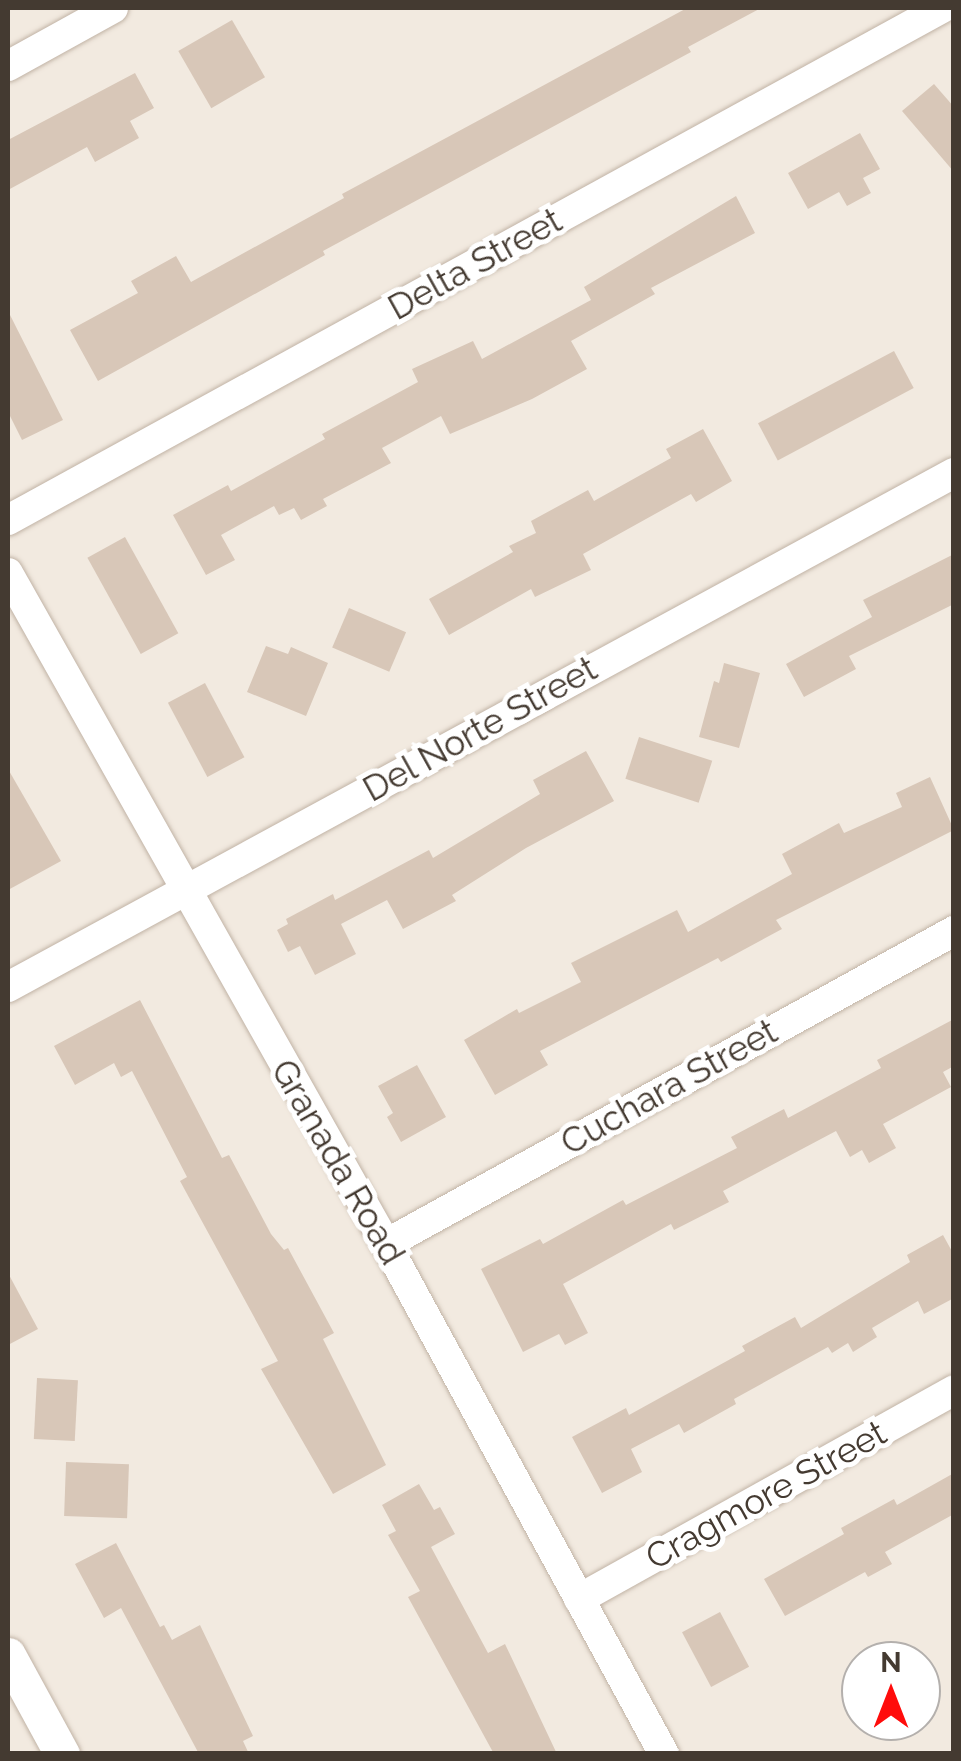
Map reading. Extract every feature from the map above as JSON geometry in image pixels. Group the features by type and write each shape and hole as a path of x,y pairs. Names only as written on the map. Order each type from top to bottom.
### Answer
{"street":[{"path":"8,66 113,8"},
{"name":"Delta Street","path":"8,520 942,8"},
{"name":"Del Norte Street","path":"8,987 954,473"},
{"name":"Granada Road","path":"8,573 184,892 386,1244 664,1754"},
{"name":"Cuchara Street","path":"386,1244 954,932"},
{"name":"Cragmore Street","path":"579,1599 954,1390"},
{"path":"8,1655 62,1754"}],"building":[{"path":"687,8 761,8 688,47 691,52 323,251 325,255 98,381 70,330 138,293 131,281 176,256 191,282 344,198 342,194"},
{"path":"232,20 265,77 211,108 178,51"},
{"path":"135,73 154,108 130,121 139,138 95,162 87,147 8,190 8,140"},
{"path":"934,84 954,107 954,172 902,111"},
{"path":"860,133 880,169 863,178 871,193 847,206 839,192 808,209 788,173"},
{"path":"736,196 755,233 651,288 655,294 571,341 587,369 532,399 450,434 441,416 382,448 391,463 323,499 327,506 301,520 294,508 279,515 274,506 221,535 235,560 206,575 173,515 228,485 231,491 325,439 322,434 418,382 412,369 473,341 482,359 591,300 584,287"},
{"path":"8,311 63,420 22,440 8,412"},
{"path":"894,351 914,388 778,460 758,423"},
{"path":"703,429 732,481 696,502 691,494 583,554 591,570 535,597 531,589 449,635 429,599 513,552 509,546 536,533 531,521 588,490 594,501 671,458 666,449"},
{"path":"125,537 178,633 141,654 87,558"},
{"path":"954,554 954,604 849,656 856,669 804,697 786,664 872,617 863,600"},
{"path":"349,608 406,632 389,672 332,648"},
{"path":"266,646 288,654 291,647 328,663 306,716 247,692"},
{"path":"724,663 760,673 739,748 699,737 714,681 719,683"},
{"path":"205,683 244,757 207,777 168,703"},
{"path":"639,737 712,761 699,803 625,779"},
{"path":"586,751 614,801 526,848 452,895 456,901 403,929 387,900 341,924 356,954 315,975 300,946 288,952 277,930 288,924 286,919 333,894 335,900 429,850 433,858 540,794 533,780"},
{"path":"8,769 61,861 8,890"},
{"path":"930,777 954,830 776,920 782,929 721,962 718,958 540,1051 548,1065 495,1095 464,1040 517,1009 519,1013 581,982 571,963 677,910 688,932 792,874 782,854 839,823 844,833 902,807 896,793"},
{"path":"140,1000 222,1158 229,1155 271,1234 284,1250 288,1248 334,1333 323,1339 386,1465 333,1494 261,1369 278,1361 180,1181 187,1177 132,1071 121,1077 114,1063 75,1085 54,1046"},
{"path":"954,1019 954,1066 943,1072 951,1087 883,1124 896,1148 869,1163 862,1150 850,1157 836,1131 723,1191 729,1202 674,1230 671,1224 563,1284 588,1333 565,1345 559,1334 523,1352 481,1269 540,1239 543,1244 623,1200 626,1205 737,1148 731,1137 784,1109 788,1118 881,1068 877,1060"},
{"path":"417,1065 446,1117 401,1142 387,1117 393,1113 378,1086"},
{"path":"943,1235 954,1255 954,1298 924,1314 918,1301 872,1328 877,1337 853,1352 848,1343 832,1353 828,1347 734,1399 736,1404 684,1433 679,1424 631,1449 642,1472 602,1493 572,1437 626,1408 629,1415 745,1351 742,1346 795,1317 801,1328 910,1262 907,1255"},
{"path":"8,1273 38,1329 8,1345"},
{"path":"37,1378 78,1380 75,1441 34,1439"},
{"path":"66,1462 129,1464 127,1518 64,1516"},
{"path":"954,1473 954,1514 885,1552 892,1564 868,1577 865,1572 785,1616 764,1579 844,1534 841,1528 894,1499 897,1505"},
{"path":"419,1484 434,1510 440,1507 455,1534 431,1547 488,1653 505,1644 557,1754 494,1754 408,1597 420,1591 388,1535 396,1531 382,1505"},
{"path":"116,1543 160,1627 164,1625 172,1640 200,1625 253,1736 243,1741 249,1754 199,1754 121,1608 104,1618 75,1564"},
{"path":"720,1612 749,1667 711,1687 682,1632"}]}
